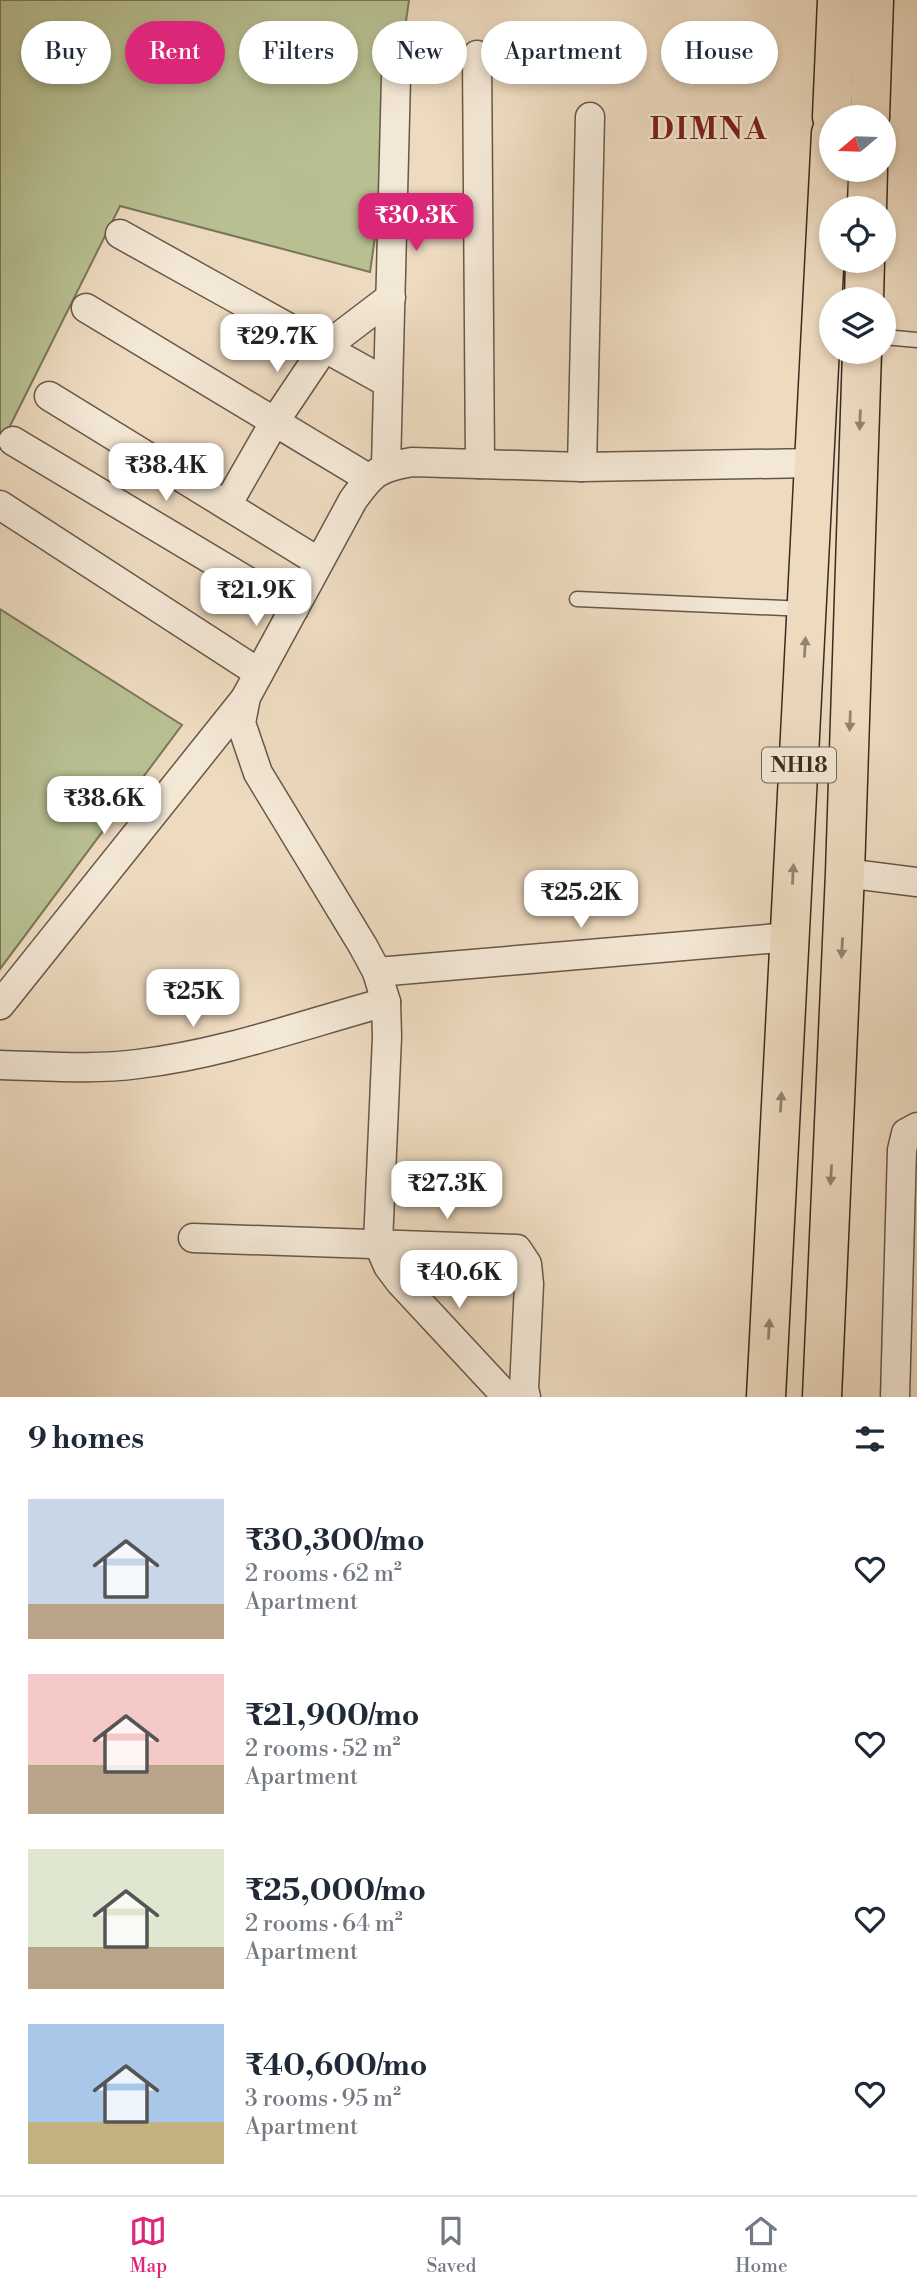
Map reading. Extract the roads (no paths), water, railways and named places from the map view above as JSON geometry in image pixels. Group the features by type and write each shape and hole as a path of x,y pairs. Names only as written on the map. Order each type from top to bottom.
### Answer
{"highway":[{"path":"833,105 837,0"},
{"path":"870,105 874,0"},
{"name":"NH18","path":"766,1397 828,182"},
{"name":"NH18","path":"822,1397 845,873 862,364"},
{"path":"784,1046 837,1049"}],"street":[{"path":"477,54 480,464"},
{"path":"377,472 388,383 396,84"},
{"path":"582,467 590,117"},
{"path":"120,234 388,383"},
{"path":"227,505 275,421 324,348 391,297"},
{"path":"86,308 275,421 377,472"},
{"path":"49,396 319,562"},
{"path":"13,441 294,608"},
{"path":"0,1005 253,685 353,500 377,472 412,462 582,467 814,463"},
{"path":"0,505 253,685"},
{"path":"253,685 241,723 258,773 377,972 386,1002 387,1037 378,1243 388,1266 400,1282 507,1397"},
{"path":"845,873 917,881"},
{"path":"377,972 790,937"},
{"path":"0,1065 78,1066 136,1064 161,1060 220,1048 386,1002"},
{"path":"895,1397 902,1150 906,1133 917,1127"},
{"path":"193,1238 517,1249 527,1264 526,1397"}],"lane":[{"path":"896,338 917,340"},
{"path":"576,599 807,609"}],"district":[{"name":"DIMNA","path":"709,129"}]}
